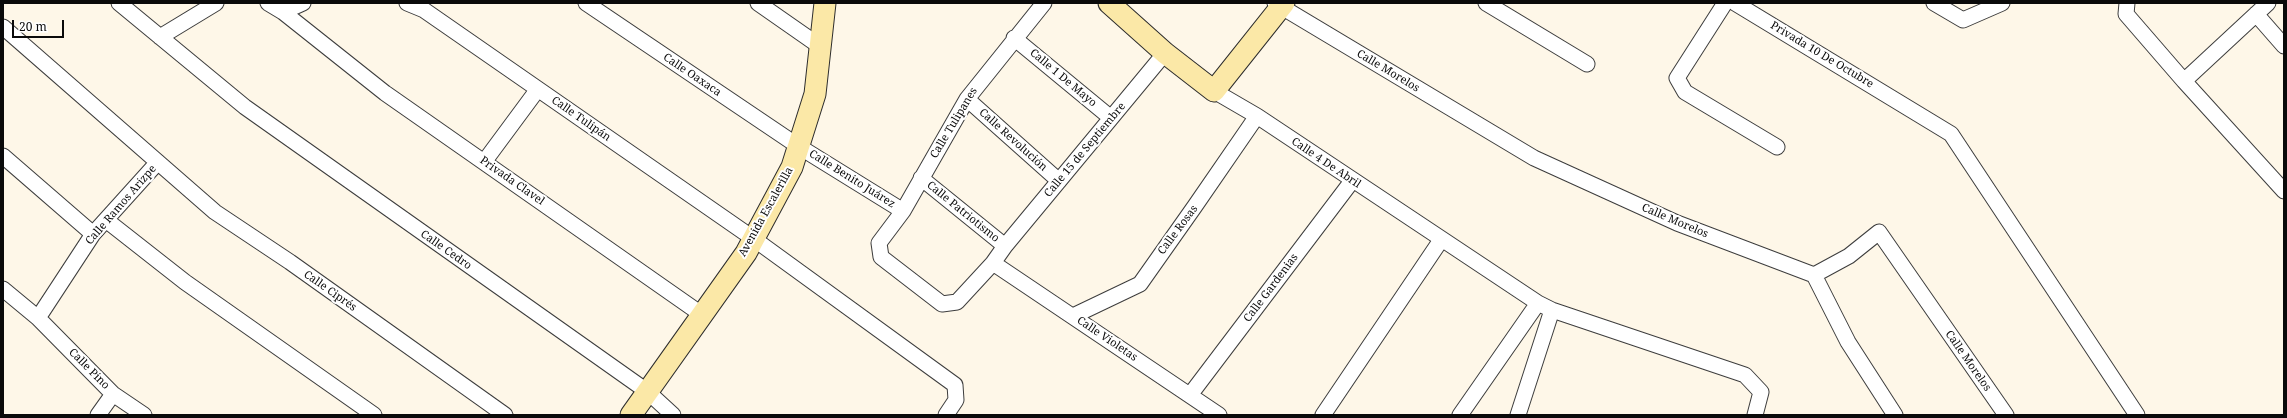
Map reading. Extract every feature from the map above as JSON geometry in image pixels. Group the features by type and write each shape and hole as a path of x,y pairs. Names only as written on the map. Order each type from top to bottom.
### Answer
{"main road":[{"name":"Avenida Escalerilla","path":"631,415 701,314 746,253 792,166 815,94 825,3"},
{"name":"Calle 4 De Abril","path":"1109,3 1165,53 1214,90"},
{"path":"1214,90 1280,5"}],"street":[{"path":"120,3 160,37 216,3"},
{"name":"Privada Clavel","path":"268,3 283,12 325,44 357,73 701,314"},
{"path":"283,12 304,3"},
{"name":"Calle Tulipán","path":"407,3 424,10 754,239 955,385 956,400 946,415"},
{"name":"Calle Oaxaca","path":"586,3 798,146"},
{"path":"758,3 821,47"},
{"name":"Calle Tulipanes","path":"903,211 967,99 1014,38 1044,3"},
{"path":"1486,3 1587,64"},
{"path":"1725,3 1677,78 1685,92 1777,147"},
{"name":"Privada 10 De Octubre","path":"1735,3 1951,134 2137,415"},
{"path":"1934,3 1963,20 2002,3"},
{"path":"2127,3 2126,14 2184,81 2284,191"},
{"path":"2184,81 2268,3"},
{"name":"Calle Morelos","path":"1280,5 1534,158 1677,223 1814,274 1849,256 1879,232 2006,415"},
{"path":"2256,14 2284,46"},
{"name":"Calle Ramos Arizpe","path":"3,27 23,42 158,162 93,234 38,318"},
{"name":"Calle Cedro","path":"160,37 244,107 648,392 673,415"},
{"name":"Calle 1 De Mayo","path":"1014,38 1111,118"},
{"name":"Calle 15 de Septiembre","path":"1005,246 1165,53"},
{"path":"484,162 538,89"},
{"name":"Calle 4 De Abril","path":"1214,90 1257,116 1352,181 1538,303 1552,310 1745,375 1761,392 1755,415"},
{"name":"Calle Revolución","path":"967,99 1059,181"},
{"name":"Calle Rosas","path":"1073,316 1140,284 1196,206 1257,116"},
{"name":"Calle Benito Juárez","path":"798,146 903,211 879,244 881,257 942,304 958,302 993,263"},
{"path":"3,156 93,234"},
{"name":"Calle Ciprés","path":"158,162 215,212 290,262 505,415"},
{"name":"Calle Patriotismo","path":"921,178 1005,246"},
{"name":"Calle Gardenias","path":"1190,396 1352,181"},
{"path":"106,220 185,282 374,415"},
{"path":"1323,415 1441,240"},
{"path":"993,263 1005,246"},
{"name":"Calle Violetas","path":"993,263 1219,415"},
{"path":"1814,274 1848,342 1895,415"},
{"name":"Calle Pino","path":"3,289 38,318 113,394 144,415"},
{"path":"1460,415 1538,303"},
{"path":"1518,415 1552,310"},
{"path":"98,415 113,394"}]}
